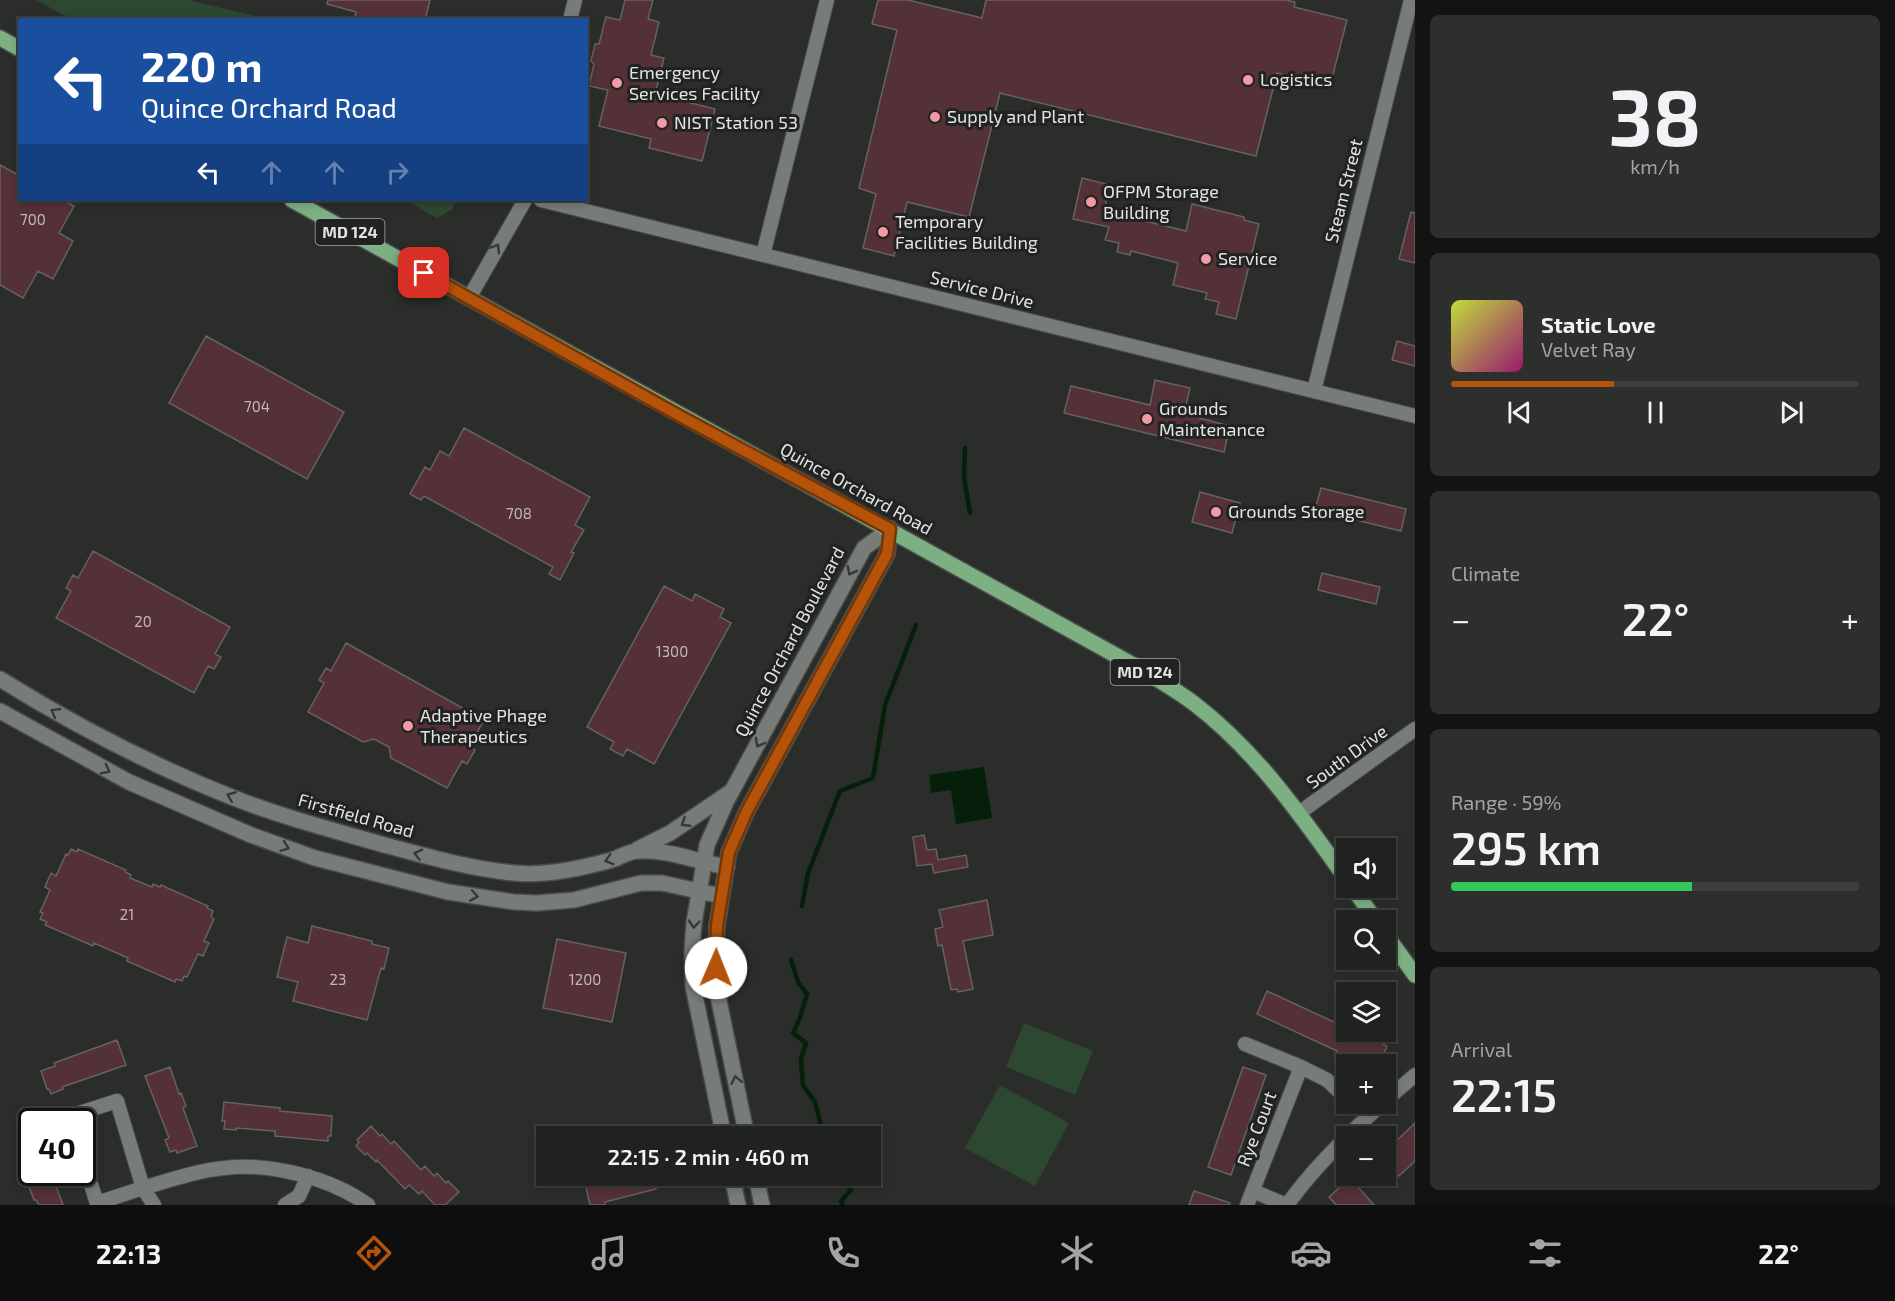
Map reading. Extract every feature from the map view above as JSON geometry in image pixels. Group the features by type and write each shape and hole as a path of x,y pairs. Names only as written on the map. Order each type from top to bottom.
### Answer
{"main road":[{"path":"0,38 18,48"},
{"name":"Quince Orchard Road","path":"294,201 1146,672 1196,705 1225,730 1264,770 1299,813 1336,865"},
{"path":"1396,949 1415,975"}],"street":[{"path":"570,18 575,0"},
{"path":"764,255 826,0"},
{"name":"Steam Street","path":"1314,391 1411,0"},
{"path":"469,298 524,201"},
{"name":"Service Drive","path":"545,201 1415,416"},
{"path":"745,1126 716,984 717,925 729,852 747,811 887,554 890,529"},
{"name":"Quince Orchard Boulevard","path":"722,1126 693,986 694,923 707,845 732,791 864,548 890,529"},
{"name":"Firstfield Road","path":"0,679 105,740 216,790 319,827 439,859 506,872 543,873 574,870 612,860 636,850 680,855 704,863 727,867"},
{"path":"0,711 129,782 251,835 315,858 448,892 514,902 574,900 640,884 662,883 721,896"},
{"name":"South Drive","path":"1299,813 1415,729"},
{"path":"636,850 679,827 732,791"},
{"path":"1245,1044 1301,1066 1327,1080 1336,1089"},
{"name":"Rye Court","path":"1247,1205 1301,1066"},
{"path":"1396,1091 1415,1075"},
{"path":"95,1108 117,1101 143,1188 154,1205"},
{"path":"1360,1114 1365,1119"},
{"path":"1253,1191 1286,1205 1322,1160 1371,1114"},
{"path":"91,1186 97,1203 187,1175 224,1168 251,1167 308,1176 333,1186 368,1205"},
{"path":"285,1205 299,1196 308,1176"},
{"path":"734,1186 738,1205"},
{"path":"758,1186 762,1205"}],"shaded area":[{"path":"36,0 188,0 263,18 69,18"},
{"path":"407,201 454,201 453,209 437,218"},
{"path":"984,767 992,818 956,824 951,790 931,793 929,775"},
{"path":"1024,1023 1093,1051 1075,1095 1006,1067"},
{"path":"1000,1085 1069,1123 1035,1186 965,1148"}],"building":[{"path":"328,0 430,0 426,18 354,18 356,12 327,4"},
{"name":"Emergency Services Facility","path":"625,0 653,0 648,19 659,22 651,55 664,58 655,94 715,109 702,161 649,148 651,139 599,126 608,90 589,86 594,64 591,61 595,44 599,44 606,17 620,20"},
{"name":"Supply and Plant","path":"878,0 908,0 982,18 986,0 1286,0 1295,2 1294,7 1347,20 1330,86 1277,73 1256,156 1000,93 969,217 907,202 894,256 863,248 876,194 859,188 897,30 872,24"},
{"path":"0,165 18,175 18,201 64,201 74,206 59,233 73,241 53,279 38,271 23,298 0,285"},
{"name":"Service","path":"1082,178 1110,185 1104,211 1186,231 1192,204 1244,217 1244,220 1259,224 1236,319 1216,314 1219,302 1205,299 1207,293 1173,285 1178,263 1131,251 1130,255 1117,252 1119,243 1105,240 1109,227 1073,219"},
{"path":"1411,212 1415,213 1415,263 1399,259"},
{"path":"206,336 344,412 307,479 169,403"},
{"path":"1397,341 1415,346 1415,366 1392,360"},
{"name":"Grounds Maintenance","path":"1155,380 1190,388 1184,414 1230,426 1224,452 1064,413 1071,386 1150,405"},
{"path":"464,428 590,497 575,525 584,530 571,552 574,553 560,580 549,574 553,567 424,496 421,500 410,494 425,467 430,470 440,451 449,456"},
{"path":"1321,488 1406,509 1401,531 1315,510"},
{"name":"Grounds Storage","path":"1200,492 1240,503 1232,533 1192,522"},
{"path":"93,551 230,627 215,654 221,657 214,669 208,666 194,693 56,618 71,591 66,588 73,575 78,578"},
{"path":"1322,573 1380,587 1376,604 1318,590"},
{"path":"664,586 692,601 695,594 724,609 720,617 731,623 654,764 627,749 623,756 610,749 614,742 587,727"},
{"path":"346,643 484,720 469,747 475,750 467,764 462,761 447,788 391,758 389,747 374,739 363,742 308,712 324,683 319,680 326,668 331,671"},
{"path":"924,835 927,850 936,849 938,860 966,855 968,867 934,873 932,864 917,866 913,837"},
{"path":"71,849 77,852 78,849 126,870 125,872 131,875 130,878 152,887 153,884 160,887 161,885 208,906 207,908 213,911 211,917 214,919 204,941 209,943 203,956 198,954 187,977 184,976 182,981 176,979 175,982 127,961 128,958 94,943 93,946 45,925 47,922 40,919 43,913 40,912 50,890 45,887 51,873 56,876 66,854 68,855"},
{"path":"987,900 993,935 963,941 973,989 958,992 957,989 951,990 942,945 938,946 935,929 943,927 939,910"},
{"path":"312,926 372,941 372,944 389,948 384,969 381,968 367,1020 293,1001 298,982 277,977 287,937 308,943"},
{"path":"557,939 626,953 612,1022 543,1008"},
{"path":"1267,991 1336,1023 1336,1042 1378,1042 1387,1046 1384,1054 1336,1054 1336,1056 1335,1056 1337,1051 1257,1014"},
{"path":"117,1040 126,1065 62,1087 63,1089 51,1094 47,1089 41,1071 55,1066 54,1063"},
{"path":"170,1067 179,1094 181,1093 186,1106 183,1108 197,1146 177,1153 176,1150 170,1152 165,1140 169,1138 145,1076"},
{"path":"1243,1067 1266,1075 1231,1175 1208,1167"},
{"path":"224,1102 332,1116 331,1136 328,1136 328,1141 275,1136 275,1131 224,1129 225,1121 222,1121"},
{"path":"1415,1123 1415,1161 1399,1176 1396,1173 1396,1141"},
{"path":"371,1126 391,1144 394,1141 421,1170 425,1166 434,1176 437,1173 459,1192 445,1205 435,1205 422,1191 419,1194 409,1185 405,1189 377,1160 376,1162 367,1153 365,1155 356,1146 359,1142 357,1140"},
{"path":"29,1186 56,1186 63,1205 39,1205 34,1200"},
{"path":"586,1186 655,1186 656,1189 605,1202 605,1205 590,1205"},
{"path":"1341,1186 1357,1186 1374,1205 1336,1205 1329,1197"},
{"path":"1194,1191 1230,1203 1229,1205 1189,1205"}],"waterway":[{"path":"965,448 964,478 970,513"},
{"path":"802,906 808,873 840,791 873,778 885,705 916,625"},
{"path":"791,960 798,982 807,994 793,1033 806,1043 801,1059 803,1085 815,1102 821,1126"},
{"path":"843,1205 841,1201 851,1190 849,1186"}],"place":[{"name":"Logistics","path":"1248,80"},
{"name":"Emergency Services Facility","path":"617,83"},
{"name":"Supply and Plant","path":"935,117"},
{"name":"NIST Station 53","path":"662,123"},
{"name":"OFPM Storage Building","path":"1091,202"},
{"name":"Temporary Facilities Building","path":"883,232"},
{"name":"Service","path":"1206,259"},
{"name":"Grounds Maintenance","path":"1147,419"},
{"name":"Grounds Storage","path":"1216,512"},
{"name":"Adaptive Phage Therapeutics","path":"408,726"}],"route":[{"path":"424,273 680,416 890,529 887,554 747,811 729,852 717,925 716,968"}]}
